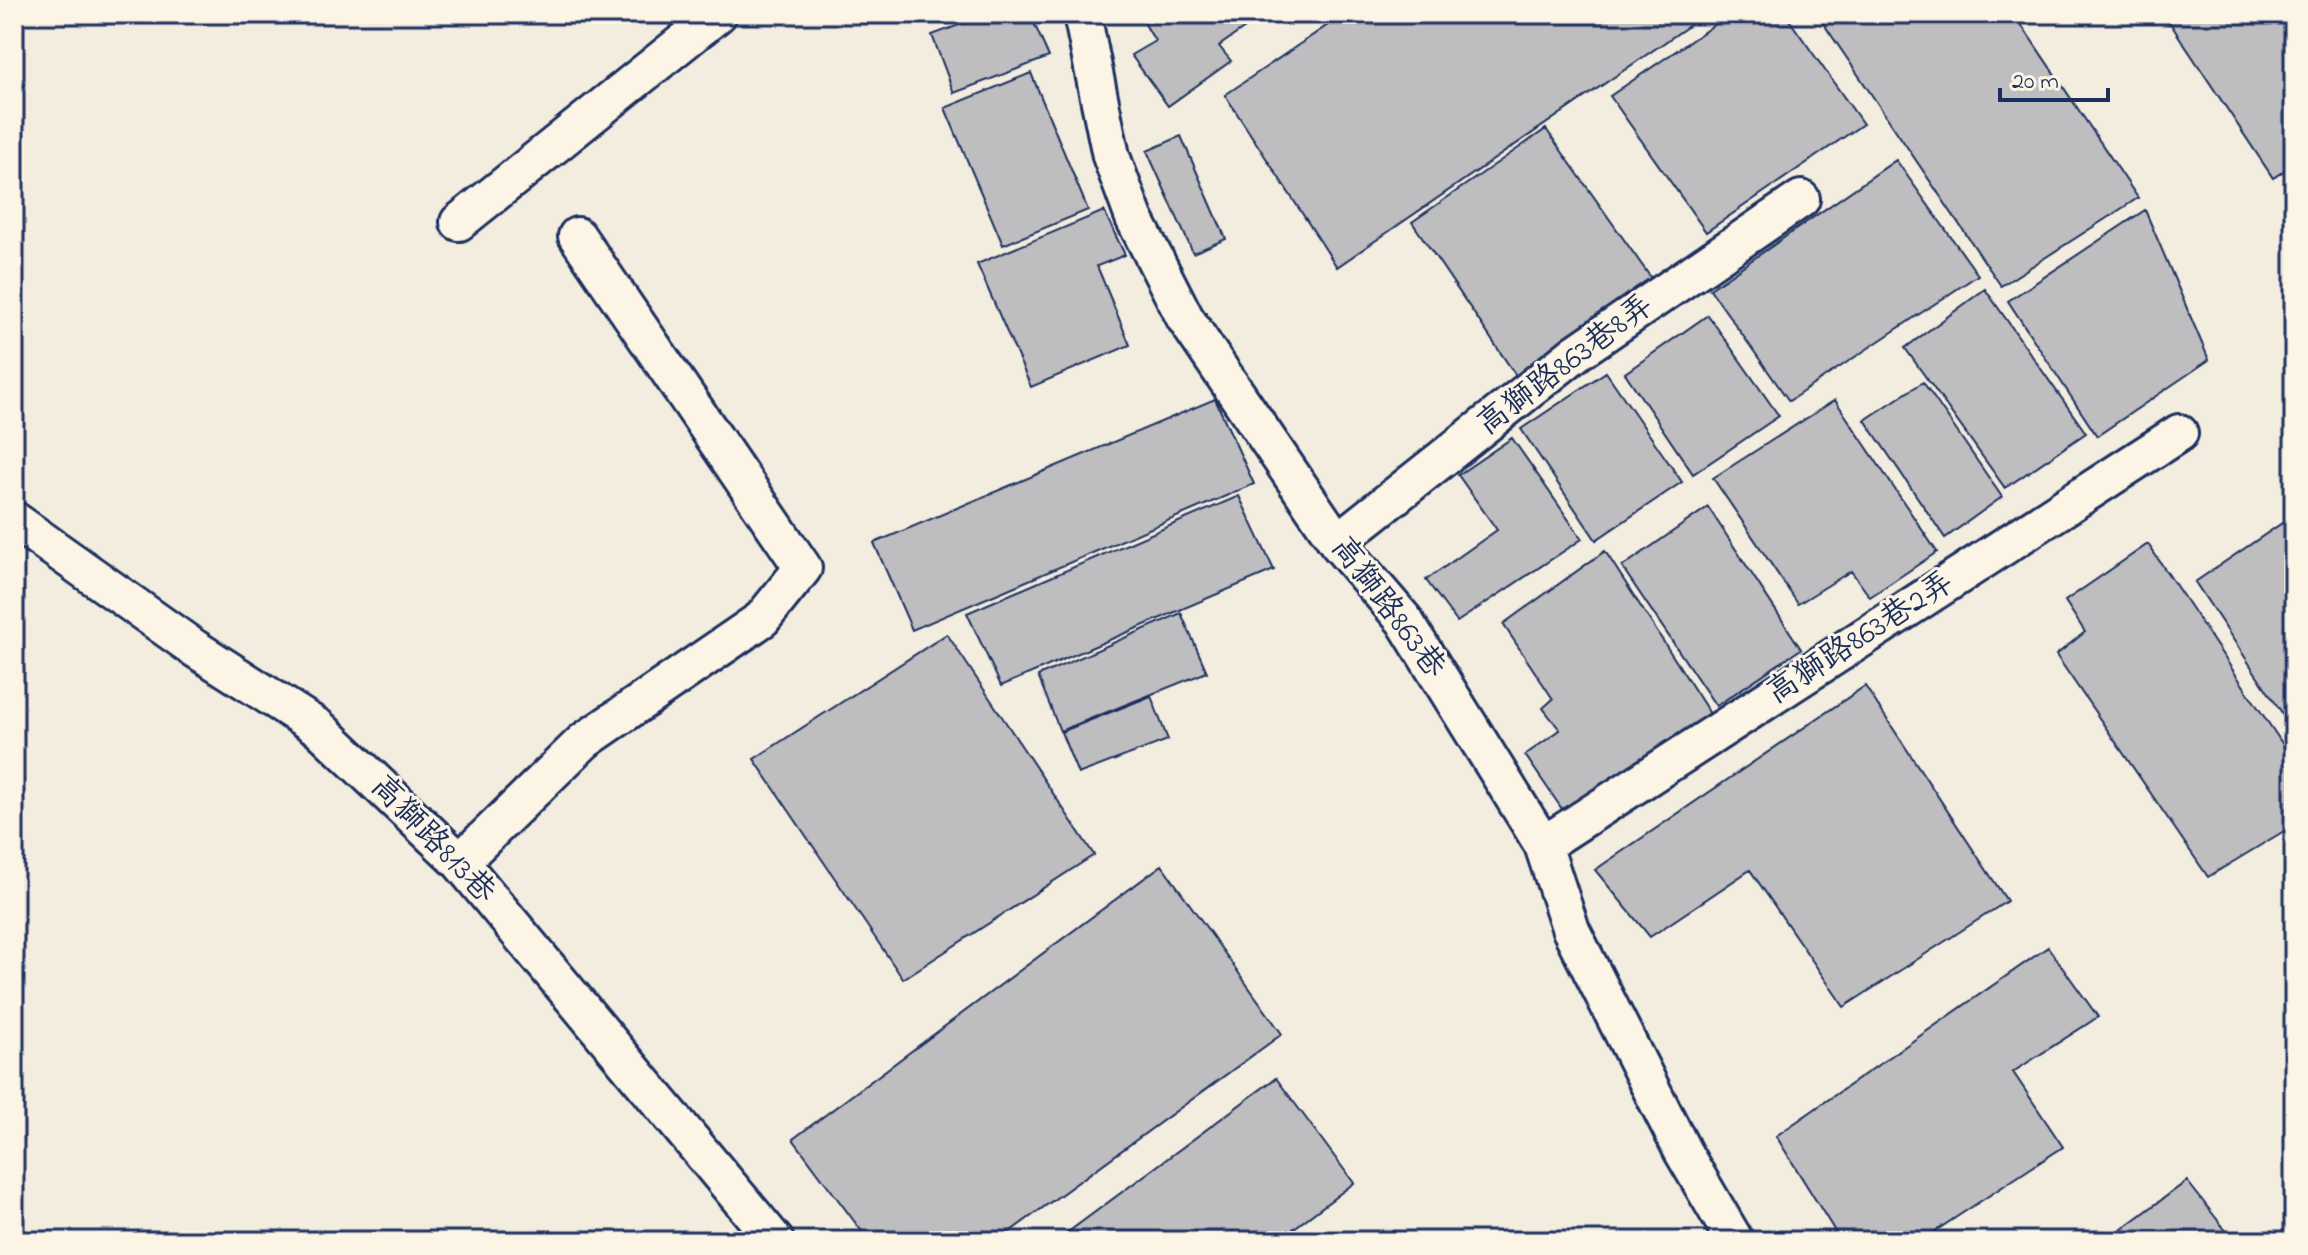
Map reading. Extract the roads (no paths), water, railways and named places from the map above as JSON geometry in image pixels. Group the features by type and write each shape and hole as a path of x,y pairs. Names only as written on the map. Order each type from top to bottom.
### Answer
{"street":[{"path":"459,222 718,14"},
{"name":"高獅路863巷","path":"1082,14 1111,156 1134,218 1185,318 1337,542 1404,620 1543,845 1571,930 1683,1152 1735,1241"},
{"name":"高獅路863巷8弄","path":"1337,542 1576,353 1801,199"},
{"path":"460,862 584,741 762,619 803,568 577,236"},
{"name":"高獅路863巷2弄","path":"1543,845 2179,433"},
{"name":"高獅路813巷","path":"14,520 194,648 319,728 460,862 775,1241"}]}
